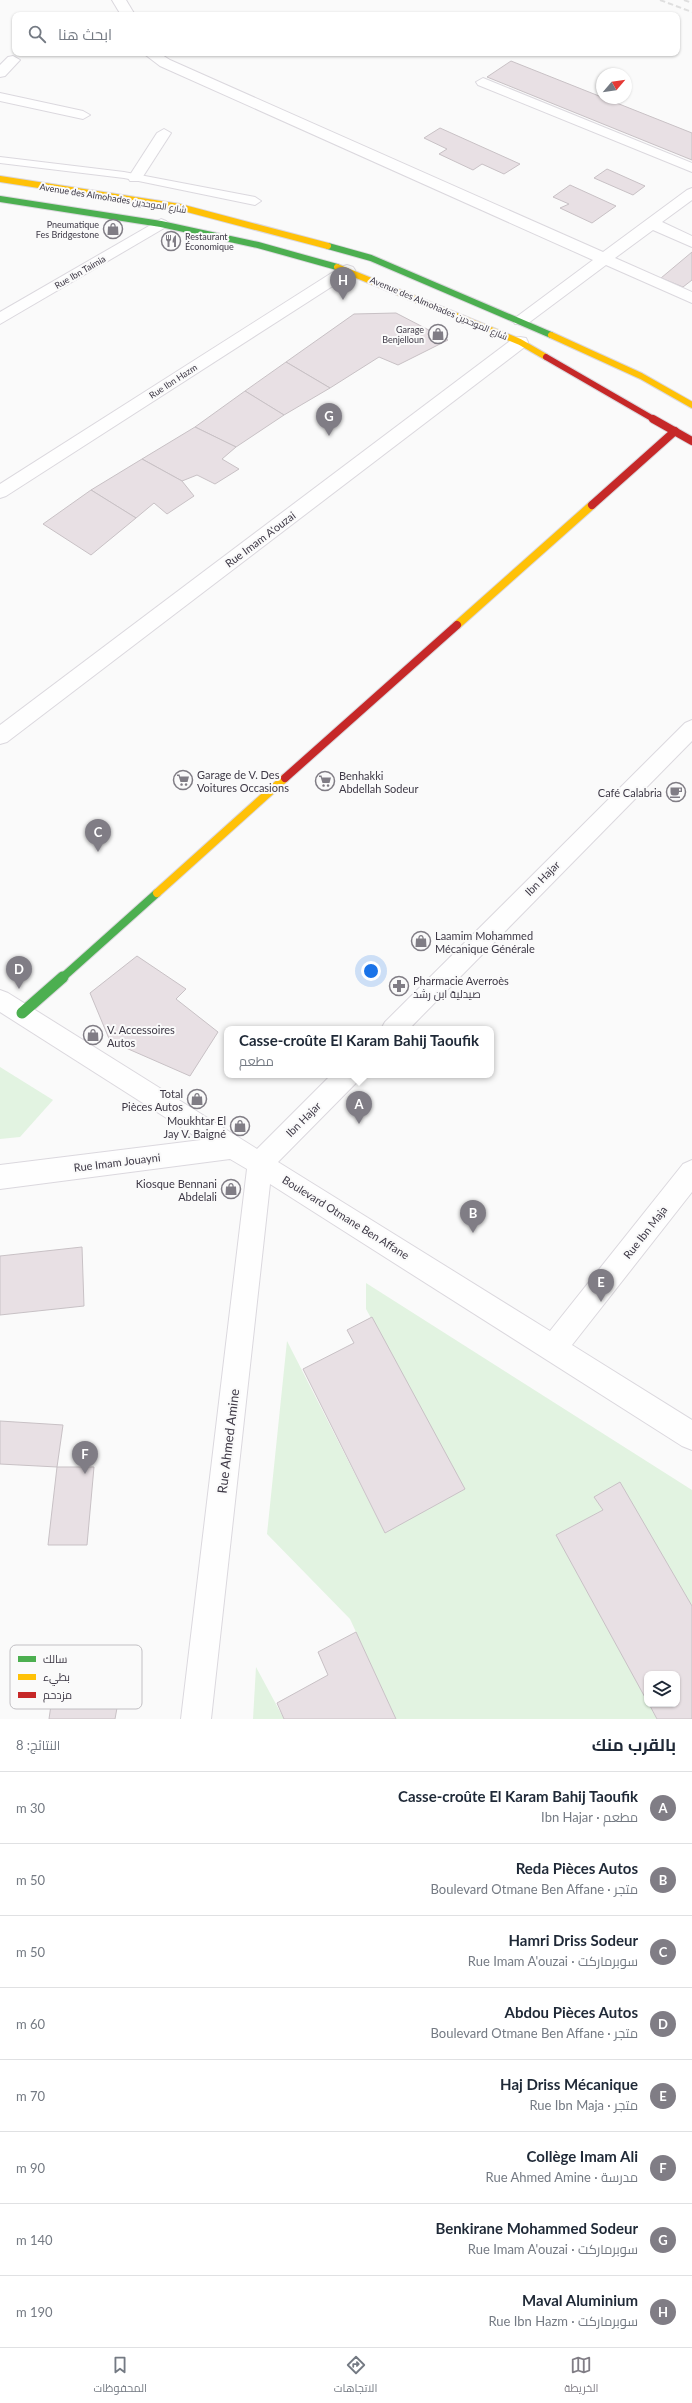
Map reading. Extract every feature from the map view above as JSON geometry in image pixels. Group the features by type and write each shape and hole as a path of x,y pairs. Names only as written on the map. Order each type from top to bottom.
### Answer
{"street":[{"path":"119,0 126,12"},
{"path":"154,56 164,63 692,298"},
{"path":"0,72 13,60"},
{"path":"483,82 692,168"},
{"path":"0,97 83,115"},
{"path":"135,178 164,133"},
{"name":"Avenue des Almohades شارع الموحدين","path":"0,179 180,207 371,258 521,321 641,376 692,405"},
{"path":"521,321 692,193"},
{"name":"Avenue des Almohades شارع الموحدين","path":"0,199 161,224 258,245 347,270 520,342 692,441"},
{"path":"651,223 692,242"},
{"name":"Rue Ibn Taimia","path":"0,319 161,224"},
{"name":"Rue Ibn Hazm","path":"0,492 347,270"},
{"name":"Rue Imam A'ouzai","path":"0,736 520,342"},
{"path":"22,1013 675,431"},
{"name":"Ibn Hajar","path":"395,1026 692,728"},
{"name":"Boulevard Otmane Ben Affane","path":"0,1000 692,1436"},
{"name":"Ibn Hajar","path":"260,1163 344,1078"},
{"name":"Rue Imam Jouayni","path":"0,1177 234,1147"},
{"name":"Rue Ahmed Amine","path":"196,1719 260,1163"},
{"name":"Rue Ibn Maja","path":"553,1348 692,1172"}],"lane":[{"path":"0,160 135,178 255,201"}],"green space":[{"path":"0,1067 53,1100 20,1137 0,1139"},
{"path":"366,1283 692,1490 692,1606 620,1483 594,1497 603,1510 556,1535 644,1695 644,1707 650,1707 657,1719 396,1719 350,1619 267,1534 287,1341 385,1533 465,1489 366,1309"},
{"path":"256,1667 284,1719 253,1719"}],"building":[{"path":"511,61 596,95 596,104 619,104 692,133 692,160 487,77"},
{"path":"440,128 520,164 504,174 482,164 473,170 439,154 447,149 424,138"},
{"path":"607,169 645,186 633,195 594,178"},
{"path":"570,185 616,206 592,223 560,208 569,204 553,197"},
{"path":"692,252 692,280 683,287 661,278"},
{"path":"396,313 448,340 398,365 379,357 330,388 286,362 354,314"},
{"path":"286,362 330,388 284,415 245,391"},
{"path":"245,391 284,415 236,447 195,427"},
{"path":"195,427 236,447 222,459 239,469 215,484 197,475 182,481 142,459"},
{"path":"142,459 182,481 194,496 167,514 154,503 136,518 91,490"},
{"path":"91,490 136,518 91,555 43,524"},
{"path":"137,956 186,989 176,999 218,1032 190,1076 110,1041 90,993"},
{"path":"82,1247 84,1306 0,1315 0,1256"},
{"path":"372,1317 465,1489 385,1533 303,1369 354,1343 347,1330"},
{"path":"0,1421 63,1425 57,1467 0,1464"},
{"path":"57,1467 94,1467 87,1545 48,1545"},
{"path":"620,1482 692,1606 692,1719 657,1719 651,1707 680,1707 680,1671 644,1671 644,1696 556,1535 603,1510 594,1497"},
{"path":"356,1632 396,1719 284,1719 277,1703 328,1675 318,1652"},
{"path":"50,1709 117,1709 115,1719 49,1719"}],"railway":[{"path":"660,0 692,12"},
{"path":"684,0 692,3"}],"traffic: fast":[{"path":"0,199 161,224 258,245 337,267"},
{"path":"328,246 371,258 551,335"},
{"path":"22,1013 157,893"}],"traffic: slow":[{"path":"0,179 180,207 328,246"},
{"path":"337,267 520,342 546,357"},
{"path":"551,335 641,376 692,405"},
{"path":"457,625 592,505"},
{"path":"157,893 285,778"}],"traffic: jam":[{"path":"546,357 692,441"},
{"path":"592,505 675,431"},
{"path":"285,778 457,625"}],"place":[{"name":"Pneumatique Fes Bridgestone","path":"113,229"},
{"name":"Restaurant Économique","path":"171,241"},
{"name":"Maval Aluminium","path":"343,300"},
{"name":"Garage Benjelloun","path":"438,334"},
{"name":"Benkirane Mohammed Sodeur","path":"329,436"},
{"name":"Garage de V. Des Voitures Occasions","path":"183,780"},
{"name":"Benhakki Abdellah Sodeur","path":"325,781"},
{"name":"Café Calabria","path":"676,792"},
{"name":"Hamri Driss Sodeur","path":"98,852"},
{"name":"Laamim Mohammed Mécanique Générale","path":"421,941"},
{"name":"Pharmacie Averroès صيدلية ابن رشد","path":"399,986"},
{"name":"Abdou Pièces Autos","path":"19,989"},
{"name":"V. Accessoires Autos","path":"93,1035"},
{"name":"Total Pièces Autos","path":"197,1099"},
{"name":"Casse-croûte El Karam Bahij Taoufik","path":"359,1124"},
{"name":"Moukhtar El Jay V. Baigné","path":"240,1126"},
{"name":"Kiosque Bennani Abdelali","path":"231,1189"},
{"name":"Reda Pièces Autos","path":"473,1233"},
{"name":"Haj Driss Mécanique","path":"601,1302"},
{"name":"Collège Imam Ali","path":"85,1474"}]}
